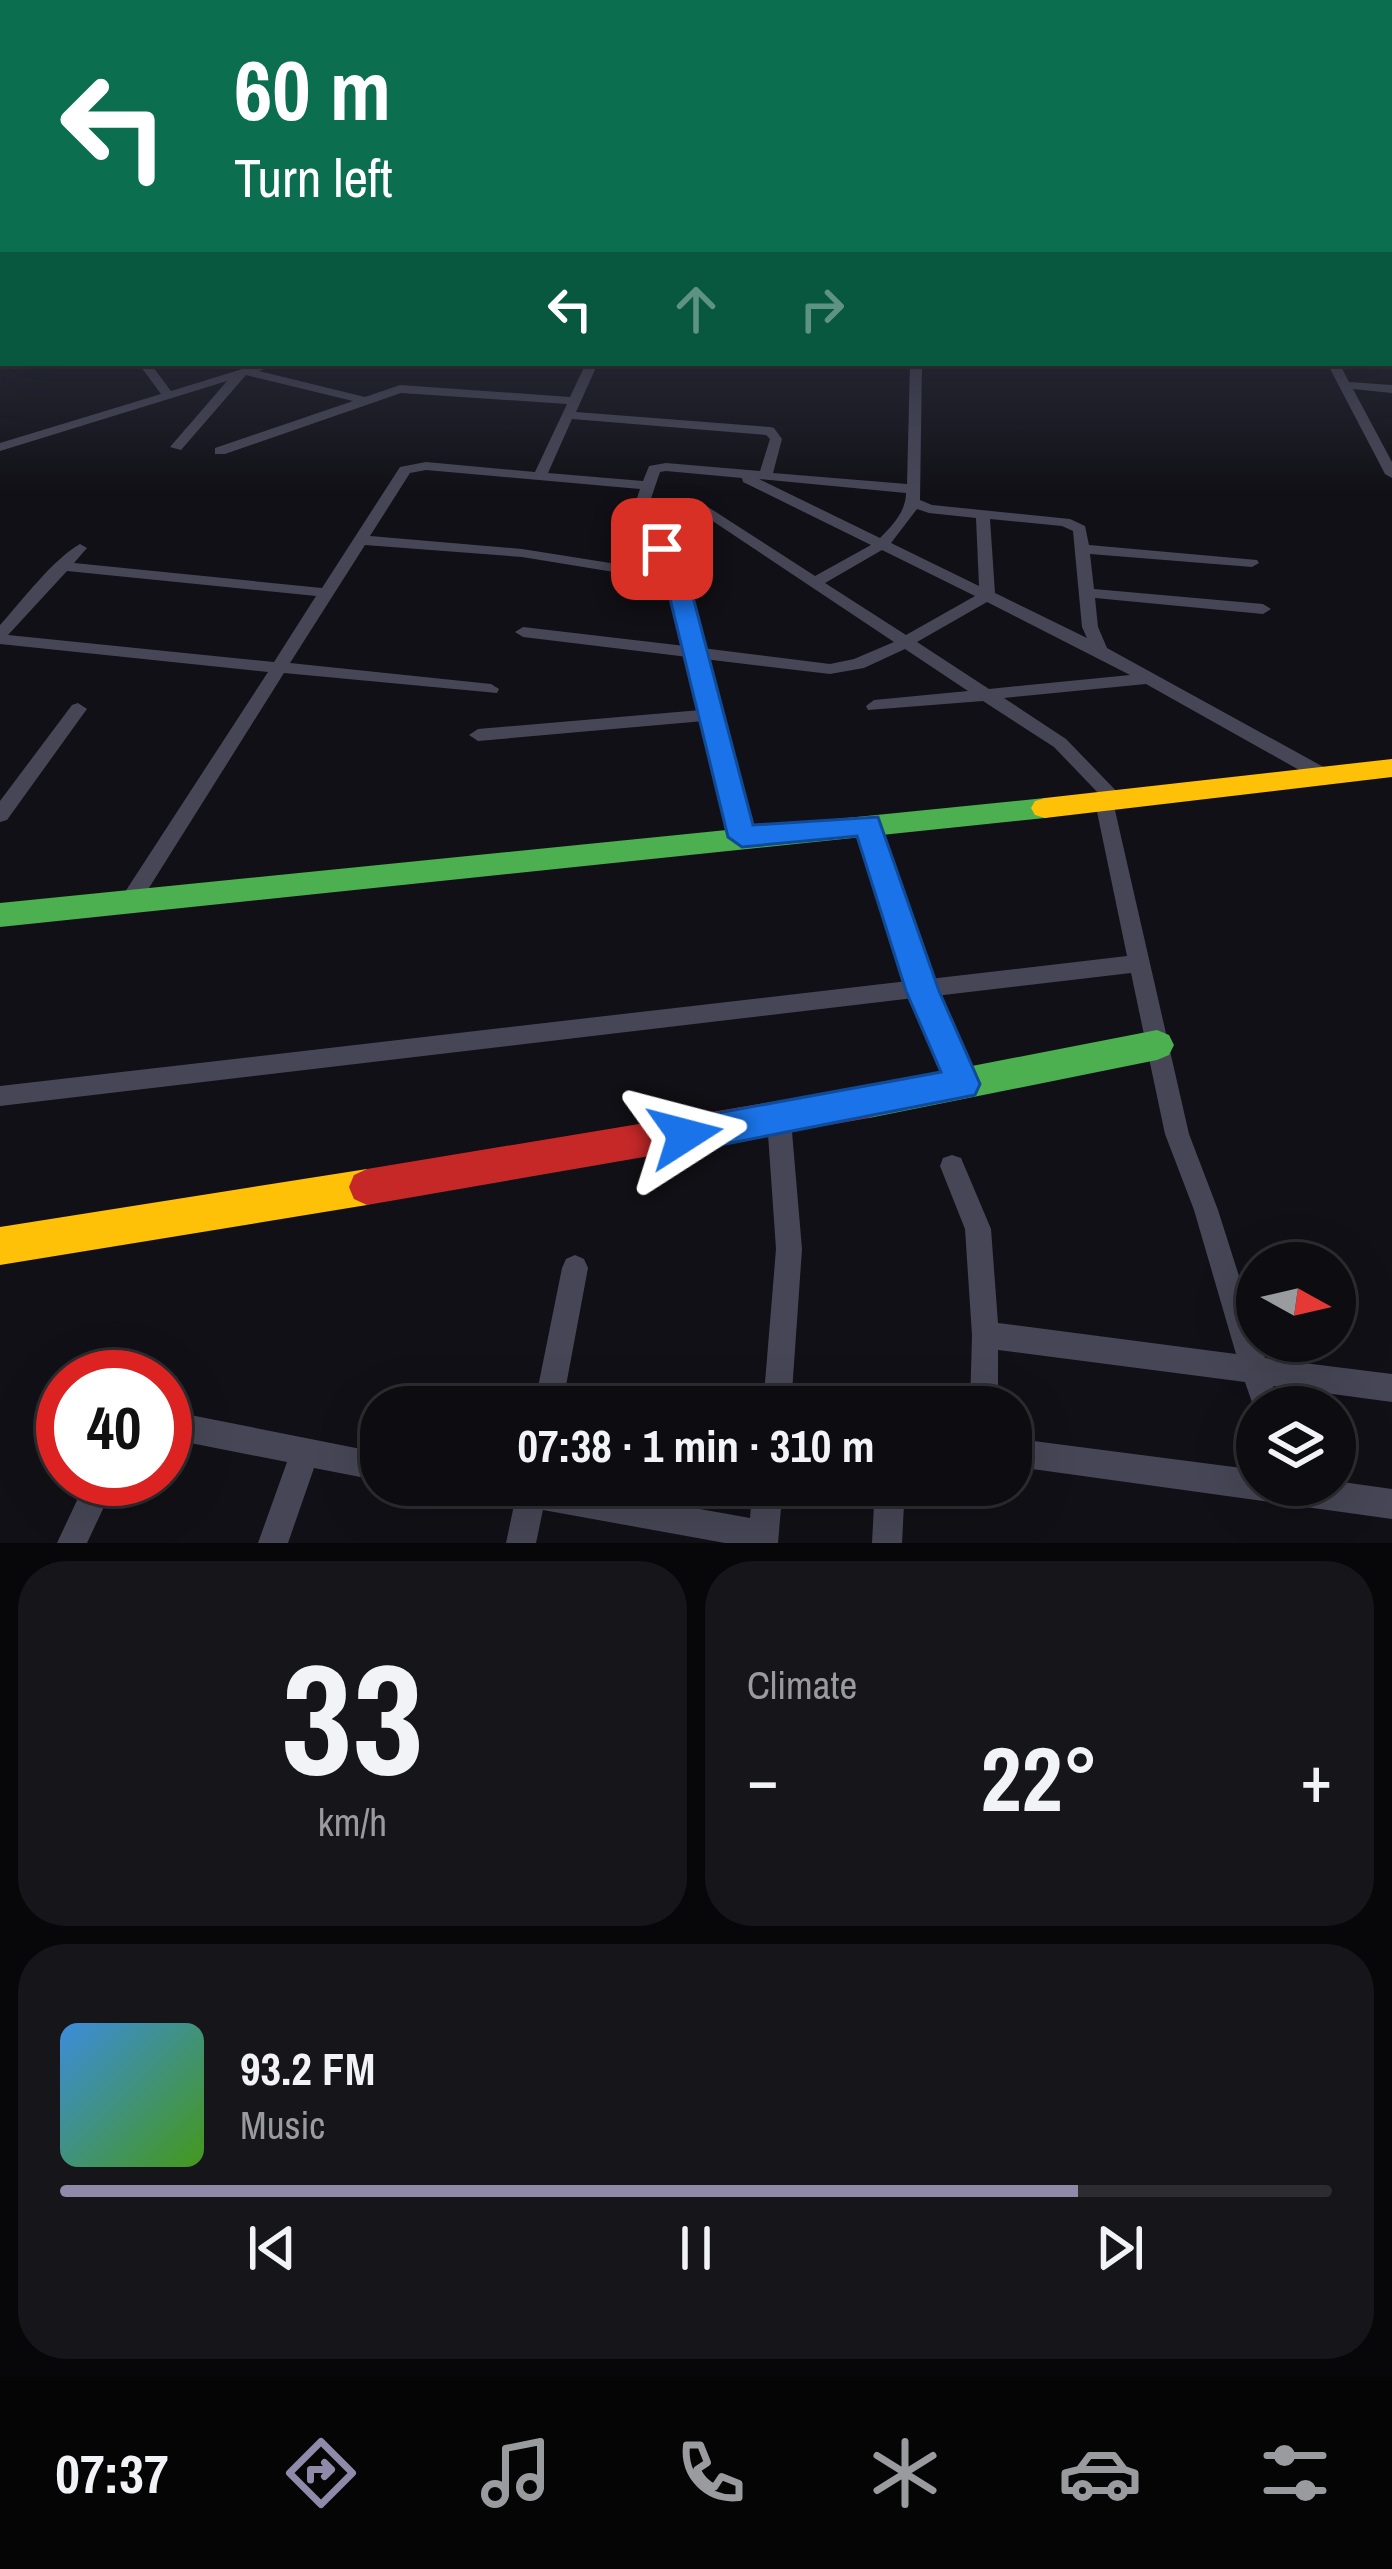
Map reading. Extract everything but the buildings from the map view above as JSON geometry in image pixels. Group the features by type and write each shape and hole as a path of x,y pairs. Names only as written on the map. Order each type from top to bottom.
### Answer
{"main road":[{"path":"0,915 1390,771"},
{"path":"0,1246 778,1120 1157,1045"}],"street":[{"path":"146,366 169,396"},
{"path":"0,447 265,366"},
{"path":"540,476 589,366"},
{"path":"813,583 884,545 902,527 913,496 916,366"},
{"path":"1336,366 1387,453 1392,474"},
{"path":"243,373 366,400"},
{"path":"176,447 243,373"},
{"path":"1345,385 1392,389"},
{"path":"220,451 366,400 419,388 775,433 765,476"},
{"path":"130,902 409,467 644,484"},
{"path":"742,837 707,716 676,578 638,516 644,484 660,468 913,496 982,514 1073,524 1084,534 1090,627 1100,651"},
{"path":"739,474 1100,651 1323,775"},
{"path":"703,510 981,696 1060,743 1110,801 1177,1134 1261,1386"},
{"path":"982,514 987,595"},
{"path":"361,540 522,553 676,578"},
{"path":"0,637 80,548"},
{"path":"1085,549 1252,563"},
{"path":"62,566 327,592"},
{"path":"1088,592 1263,609"},
{"path":"523,632 830,669 859,664 903,644 987,595"},
{"path":"0,637 491,689"},
{"path":"874,706 1151,679"},
{"path":"0,815 78,709"},
{"path":"478,735 707,716"},
{"path":"868,825 922,991 963,1084"},
{"path":"0,1096 1142,963"},
{"path":"778,1120 789,1249 781,1386"},
{"path":"952,1166 978,1228 984,1386"},
{"path":"552,1386 575,1268"},
{"path":"985,1335 1392,1388"},
{"path":"192,1430 360,1463"},
{"path":"273,1543 304,1454"},
{"path":"1032,1455 1236,1481"},
{"path":"1356,1499 1392,1504"},
{"path":"72,1543 89,1506"},
{"path":"521,1543 529,1506"},
{"path":"611,1506 763,1539 766,1506"},
{"path":"887,1543 889,1506"}],"traffic: fast":[{"path":"0,915 1045,808"},
{"path":"869,1102 1157,1045"}],"traffic: slow":[{"path":"1045,808 1392,768"},
{"path":"0,1246 367,1187"}],"traffic: jam":[{"path":"367,1187 869,1102"}],"route":[{"path":"662,549 676,578 707,716 742,837 868,825 922,991 963,1084 685,1135"}]}
